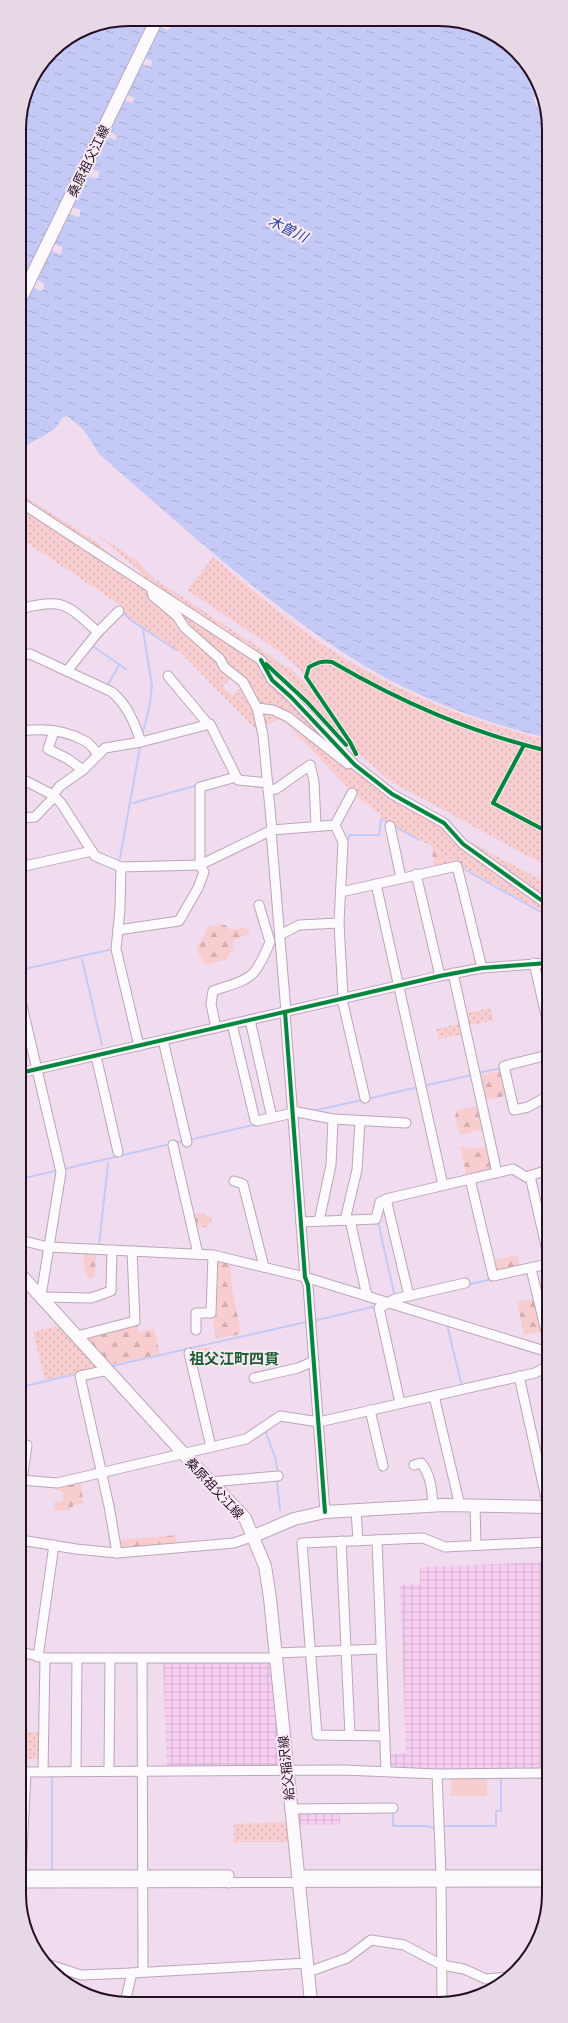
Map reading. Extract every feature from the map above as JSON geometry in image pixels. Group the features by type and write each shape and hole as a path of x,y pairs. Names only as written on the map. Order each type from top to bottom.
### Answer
{"main road":[{"name":"桑原祖父江線","path":"26,288 154,26"},
{"name":"桑原祖父江線","path":"26,1282 42,1297 183,1453 245,1518 254,1536"},
{"path":"254,1536 294,1519 325,1512 433,1506 542,1507"},
{"name":"給父稲沢線","path":"254,1536 265,1566 276,1656 286,1770 311,1997"}],"street":[{"path":"26,506 261,660 272,680 291,697 355,765 392,794 444,823 463,844 542,901"},
{"path":"150,588 153,596 177,616 185,628 220,659 224,667 243,682 257,708 263,735 286,1012 305,1277 308,1285 325,1512"},
{"path":"26,608 42,604 66,605 98,632"},
{"path":"67,671 98,632 119,611"},
{"path":"26,654 30,654 112,692 121,700 132,715 141,742"},
{"path":"168,676 208,724 210,724 238,780 276,789 310,765 314,781 316,826"},
{"path":"257,708 274,710 288,717 349,765 355,765"},
{"path":"26,818 35,817 54,796 60,786 83,770 105,748 141,742 208,724"},
{"path":"26,730 37,728 54,731 86,741 98,754"},
{"path":"54,731 48,749 68,759 83,770"},
{"path":"118,930 179,921 198,888 204,872 200,865 200,787 236,777"},
{"path":"26,781 54,796 61,803 95,856 121,867 200,865 271,830 335,825"},
{"path":"335,825 352,793"},
{"path":"335,825 343,842 339,923 342,999 365,1098"},
{"path":"390,826 401,878"},
{"path":"26,866 92,851"},
{"path":"341,892 455,865 459,868 482,968"},
{"path":"121,867 116,950 139,1046"},
{"path":"416,874 440,976"},
{"path":"376,884 443,1185"},
{"path":"216,1028 211,1004 213,991 248,978 254,974 261,963 270,939 258,905"},
{"path":"270,939 280,936 299,926 339,923"},
{"path":"534,963 542,998"},
{"path":"26,1072 453,973 482,968 542,963"},
{"path":"453,973 498,1173"},
{"path":"250,1020 272,1118"},
{"path":"26,1022 61,1172 48,1247 42,1297 91,1298 111,1291 112,1250"},
{"path":"232,1024 255,1120 272,1118 292,1112 333,1119 406,1123"},
{"path":"163,1040 187,1142"},
{"path":"96,1056 118,1152"},
{"path":"542,1056 504,1066 514,1110 528,1107 542,1099"},
{"path":"318,1221 331,1165 333,1119"},
{"path":"360,1121 357,1170 348,1220 367,1296"},
{"path":"174,1145 198,1254"},
{"path":"301,1222 376,1219 380,1202 386,1199 513,1169 526,1177 542,1172"},
{"path":"530,1176 542,1229"},
{"path":"470,1179 493,1276 542,1265"},
{"path":"234,1180 243,1184 264,1267"},
{"path":"386,1199 409,1296"},
{"path":"26,1242 48,1247 213,1255 305,1277 542,1350"},
{"path":"77,1336 135,1321 132,1251"},
{"path":"196,1330 196,1313 211,1313 213,1255"},
{"path":"512,1277 542,1270"},
{"path":"532,1273 542,1315"},
{"path":"400,1403 379,1308 388,1302 465,1283"},
{"path":"189,1353 211,1447"},
{"path":"254,1378 298,1368 314,1361"},
{"path":"26,1480 57,1483 246,1439 280,1416 319,1422 535,1373 542,1369"},
{"path":"108,1370 80,1376 102,1472 117,1553"},
{"path":"519,1376 542,1480"},
{"path":"434,1396 460,1506"},
{"path":"370,1410 383,1466"},
{"path":"26,1451 27,1445"},
{"path":"414,1465 421,1463 427,1470 432,1491 433,1506"},
{"path":"210,1482 278,1476"},
{"path":"475,1506 476,1545"},
{"path":"356,1510 358,1541"},
{"path":"26,1541 117,1553 234,1543 254,1536"},
{"path":"385,1736 317,1735 302,1543 423,1538 445,1547 542,1542"},
{"path":"377,1540 386,1770"},
{"path":"341,1541 350,1735"},
{"path":"43,1772 41,1658 54,1545"},
{"path":"26,1654 41,1658 142,1659 276,1656 310,1652 382,1649"},
{"path":"76,1772 77,1658"},
{"path":"110,1658 110,1771"},
{"path":"142,1659 143,1972"},
{"path":"26,1772 386,1770 437,1774 542,1773"},
{"path":"437,1774 441,1879 442,1997"},
{"path":"290,1809 393,1808"},
{"path":"26,1874 230,1883 298,1879 441,1879 542,1882"},
{"path":"441,1879 542,1875"},
{"path":"26,1882 142,1879"},
{"path":"56,1967 81,1975 308,1968 346,1958 371,1940 404,1945 442,1964 464,1969 486,1979 499,1978"},
{"path":"126,1997 132,1973"}],"shaded area":[{"path":"542,1562 542,1768 420,1769 391,1766 390,1754 406,1753 400,1585 420,1584 420,1567"},
{"path":"163,1661 269,1661 271,1663 280,1767 167,1769"},
{"path":"340,1810 340,1825 298,1825 297,1811"}],"green space":[{"path":"26,497 95,541 132,572 26,503"},
{"path":"26,509 145,588 176,617 173,622 189,633 244,686 231,678 222,687 232,696 239,689 246,690 254,707 261,734 178,650 133,621 121,611 123,607 26,542"},
{"path":"92,531 136,560 153,578 260,648 286,668 288,666 309,687 347,742 287,678 265,659 149,584 141,572"},
{"path":"213,557 304,631 344,658 372,674 399,688 457,713 542,738 542,864 390,781 357,752 352,742 309,679 297,667 279,651 187,590"},
{"path":"155,595 257,661 349,762 274,709 259,702 225,666 227,662 186,628 189,623"},
{"path":"273,711 350,768 357,769 441,825 502,874 501,878 542,905 542,912 459,865 435,848 381,819 381,815 352,792 281,718 263,727 261,715 263,713"},
{"path":"465,839 542,881 542,897 464,841"},
{"path":"432,848 435,848 456,864 434,869"},
{"path":"220,924 225,925 231,930 245,927 250,930 248,934 233,941 234,948 227,959 206,965 196,950 208,927"},
{"path":"490,1008 494,1020 466,1026 464,1014"},
{"path":"463,1023 465,1034 439,1039 436,1029"},
{"path":"503,1070 509,1095 482,1101 477,1076"},
{"path":"480,1105 483,1132 478,1130 460,1135 455,1117 457,1110"},
{"path":"463,1146 467,1149 488,1147 494,1171 467,1177 460,1148"},
{"path":"199,1213 212,1217 208,1228 195,1225 192,1214"},
{"path":"85,1253 96,1253 95,1276 89,1280 84,1267"},
{"path":"517,1255 521,1269 494,1275 491,1261"},
{"path":"215,1260 230,1264 232,1287 241,1334 216,1339 212,1314"},
{"path":"542,1282 542,1306 536,1283"},
{"path":"536,1298 542,1323 542,1331 524,1335 517,1302"},
{"path":"137,1325 139,1332 154,1329 160,1354 109,1365 87,1341 88,1336"},
{"path":"60,1326 99,1368 45,1380 33,1332"},
{"path":"210,1347 214,1364 194,1368 190,1351"},
{"path":"81,1480 83,1504 74,1505 70,1510 54,1510 54,1502 63,1501 63,1493 55,1488"},
{"path":"176,1535 177,1544 118,1549 117,1540"},
{"path":"26,1732 40,1732 40,1759 26,1759"},
{"path":"451,1777 487,1777 487,1796 451,1796"},
{"path":"286,1822 288,1842 234,1842 234,1824"}],"water":[{"name":"木曽川","path":"129,26 158,26 167,30 170,29 170,26 439,26 472,31 502,47 512,56 525,72 537,95 533,98 540,110 542,129 542,736 496,724 445,706 396,683 350,657 284,610 221,560 99,454 84,430 67,416 62,419 52,431 26,446 26,320 26,284 26,122 30,102 40,78 47,66 72,43 96,31","holes":["136,54 152,61 151,67 133,60","119,91 134,98 133,103 116,97","101,128 116,135 116,140 98,133","83,165 99,172 98,178 95,179 79,172","65,203 80,210 80,216 77,217 61,210","47,240 62,247 62,253 59,254 43,247","29,276 44,283 44,289 41,291 26,284"]}],"waterway":[{"path":"122,612 132,621 176,650"},
{"path":"142,735 149,709 152,686 143,630"},
{"path":"91,645 126,669"},
{"path":"107,686 119,665"},
{"path":"119,863 140,747"},
{"path":"133,803 198,785"},
{"path":"347,843 350,835 379,835 381,819 388,823"},
{"path":"394,826 419,840"},
{"path":"460,867 542,913"},
{"path":"26,969 113,949"},
{"path":"82,959 102,1045"},
{"path":"478,1073 501,1068"},
{"path":"423,1086 472,1075"},
{"path":"367,1099 418,1087"},
{"path":"312,1111 362,1100"},
{"path":"189,1140 257,1124"},
{"path":"174,1143 184,1141"},
{"path":"64,1169 170,1144"},
{"path":"99,1246 108,1163"},
{"path":"26,1178 55,1171"},
{"path":"378,1222 395,1297"},
{"path":"467,1285 492,1279"},
{"path":"317,1320 377,1306"},
{"path":"112,1366 306,1322"},
{"path":"447,1325 462,1386"},
{"path":"26,1386 77,1374"},
{"path":"265,1430 275,1457 278,1473"},
{"path":"277,1481 280,1510"},
{"path":"52,1778 52,1872"},
{"path":"443,1826 496,1826 496,1811 501,1811 501,1778 516,1778"},
{"path":"532,1778 542,1778"},
{"path":"393,1811 393,1826 428,1826 433,1828"}],"cycle path":[{"path":"261,660 272,680 291,697 355,765 392,794 444,823 463,844 542,901"},
{"path":"356,754 350,742 306,677 309,667 317,663 328,661 332,662 358,677 410,703 436,714 491,735 542,749"},
{"path":"266,664 307,702 346,745"},
{"path":"524,745 493,803 542,829"},
{"path":"26,1072 440,976 482,968 542,963"},
{"path":"285,1012 325,1512"}],"district":[{"name":"祖父江町四貫","path":"234,1359"}]}
